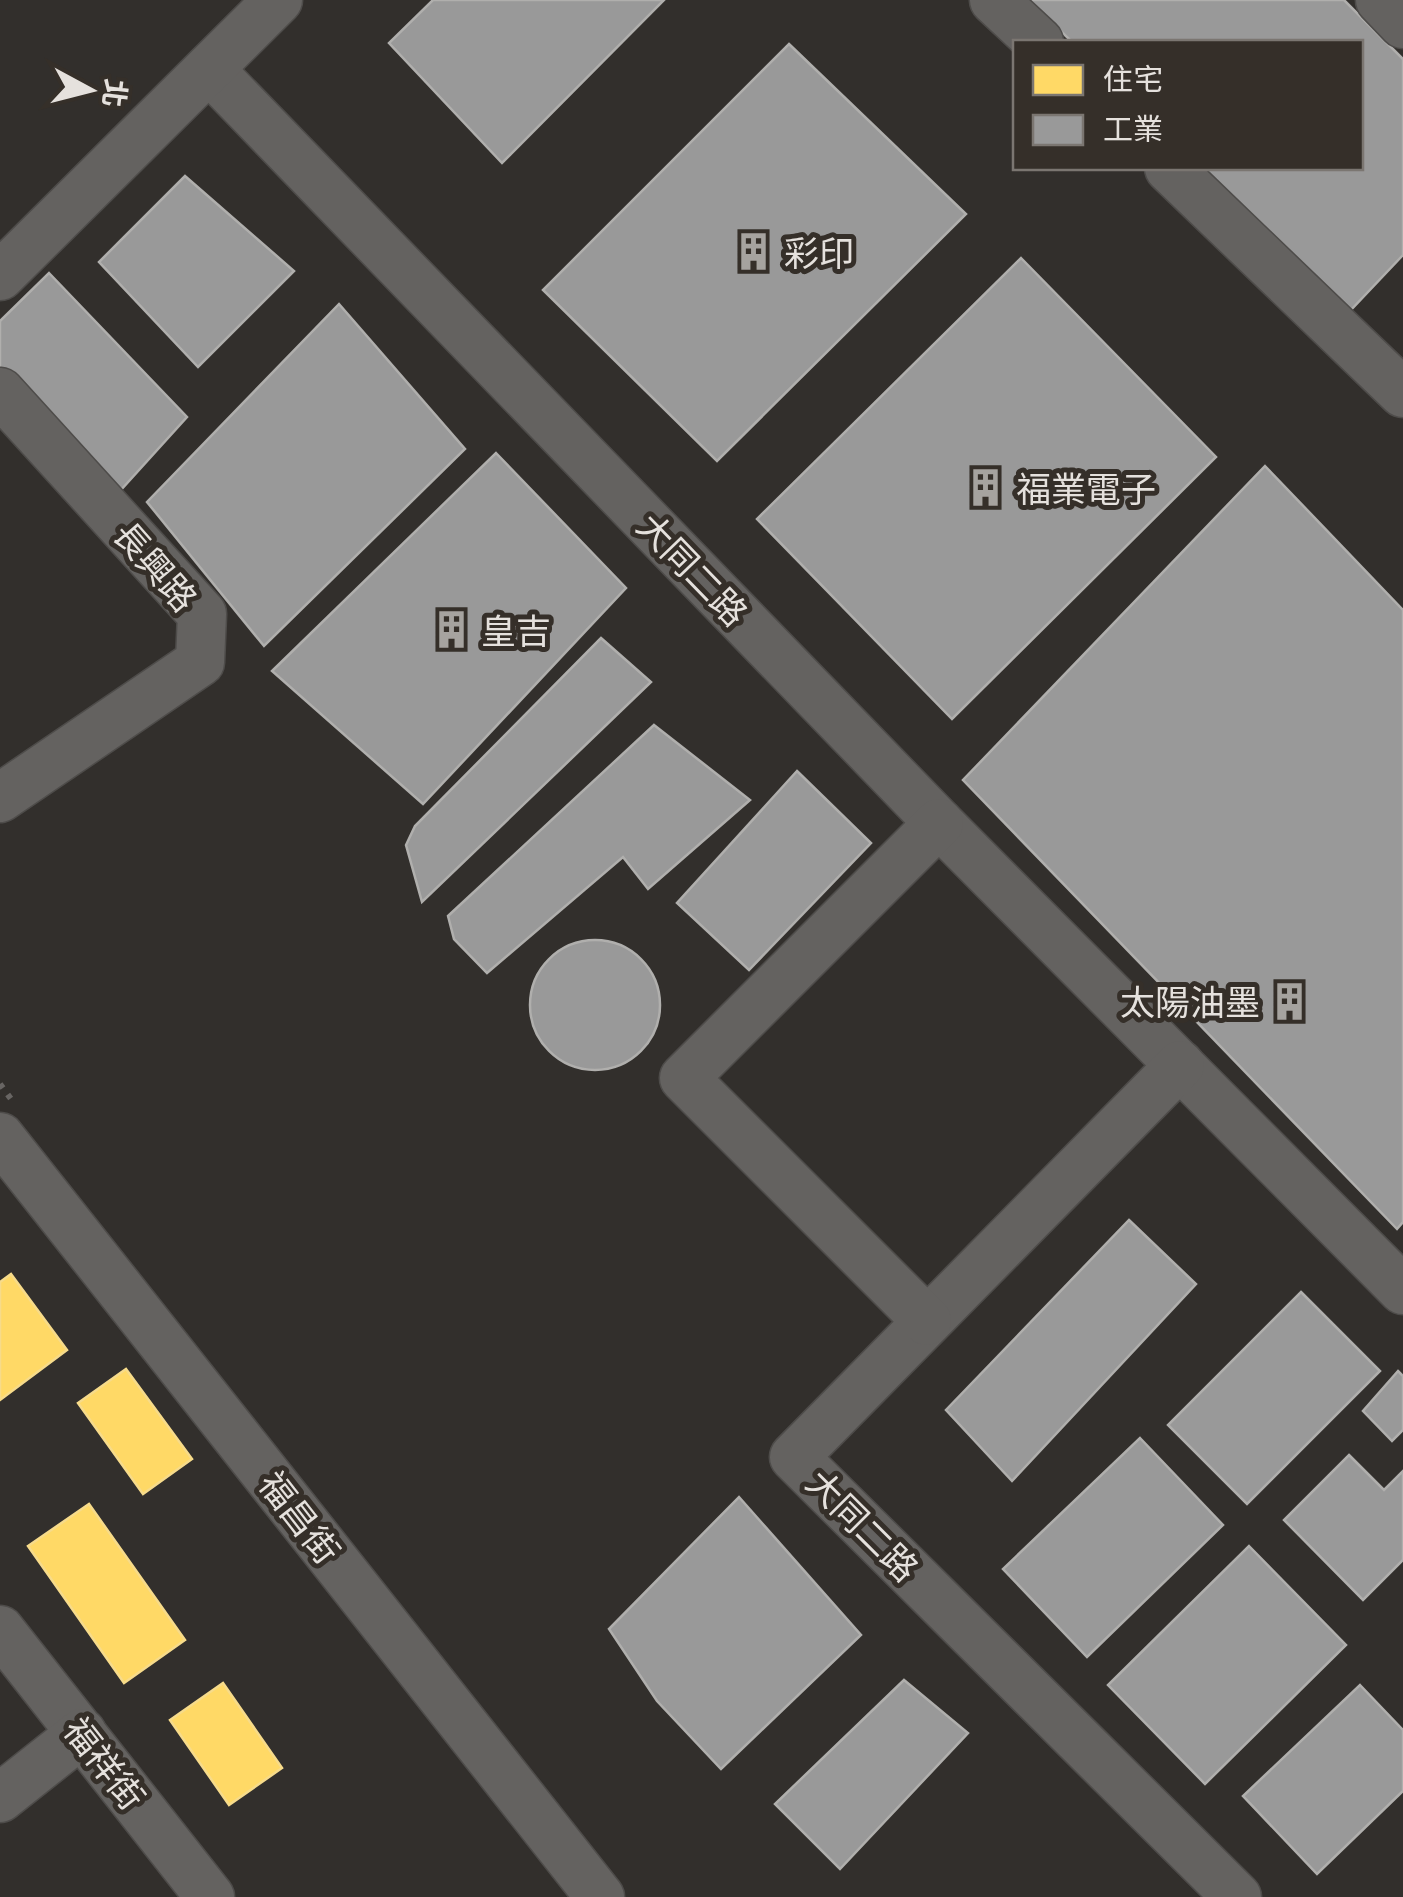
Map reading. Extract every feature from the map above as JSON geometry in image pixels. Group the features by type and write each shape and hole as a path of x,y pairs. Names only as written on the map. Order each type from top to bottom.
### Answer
{"street":[{"path":"0,276 278,0"},
{"path":"994,0 1037,40"},
{"path":"1380,0 1403,24"},
{"name":"大同二路","path":"208,69 939,823 1403,1290"},
{"path":"1171,170 1400,383"},
{"name":"長興路","path":"0,392 202,614 200,662 0,798"},
{"path":"927,1321 684,1078 939,823"},
{"name":"大同二路","path":"1180,1065 794,1457 1237,1897"},
{"name":"福昌街","path":"0,1137 600,1897"},
{"name":"福祥街","path":"0,1630 210,1897"},
{"path":"0,1798 82,1733"}],"building: 住宅":[{"path":"11,1274 67,1350 0,1400 0,1282"},
{"path":"126,1369 192,1459 143,1494 78,1403"},
{"path":"89,1504 185,1640 124,1683 28,1546"},
{"path":"223,1683 282,1768 229,1805 170,1720"}],"building: 工業":[{"path":"433,0 664,0 502,163 389,43"},
{"path":"1029,0 1344,0 1403,59 1403,255 1349,312 1202,170 1363,170 1363,40 1070,40"},
{"name":"彩印","path":"789,44 966,214 717,461 543,290"},
{"path":"185,176 294,271 198,367 99,262"},
{"name":"福業電子","path":"1021,258 1216,457 952,719 757,519"},
{"path":"49,273 187,417 120,491 0,377 0,321"},
{"path":"339,304 465,449 264,646 147,502"},
{"name":"皇吉","path":"496,453 626,588 423,804 272,671"},
{"name":"太陽油墨","path":"1265,466 1403,610 1403,1222 1397,1229 963,780"},
{"path":"601,638 651,682 422,902 406,845 415,826"},
{"path":"654,725 750,800 648,889 623,857 487,973 454,939 448,916"},
{"path":"797,771 871,843 749,970 677,903"},
{"path":"595,940 620,945 641,959 655,980 660,1005 655,1030 641,1051 620,1065 595,1070 570,1065 549,1051 535,1030 530,1005 535,980 549,959 570,945"},
{"path":"1129,1220 1196,1284 1012,1481 946,1410"},
{"path":"1301,1292 1380,1371 1247,1504 1168,1425"},
{"path":"1398,1371 1403,1376 1403,1430 1392,1441 1363,1411"},
{"path":"1140,1438 1223,1525 1087,1657 1003,1569"},
{"path":"1349,1455 1384,1490 1403,1471 1403,1560 1363,1600 1284,1520"},
{"path":"739,1497 861,1635 721,1769 657,1701 609,1629"},
{"path":"1249,1546 1346,1645 1205,1784 1108,1685"},
{"path":"904,1680 968,1733 840,1869 775,1804"},
{"path":"1360,1685 1403,1730 1403,1791 1317,1874 1243,1796"}],"place":[{"name":"彩印","path":"754,252"},
{"name":"福業電子","path":"986,488"},
{"name":"皇吉","path":"451,630"},
{"name":"太陽油墨","path":"1290,1001"}]}
